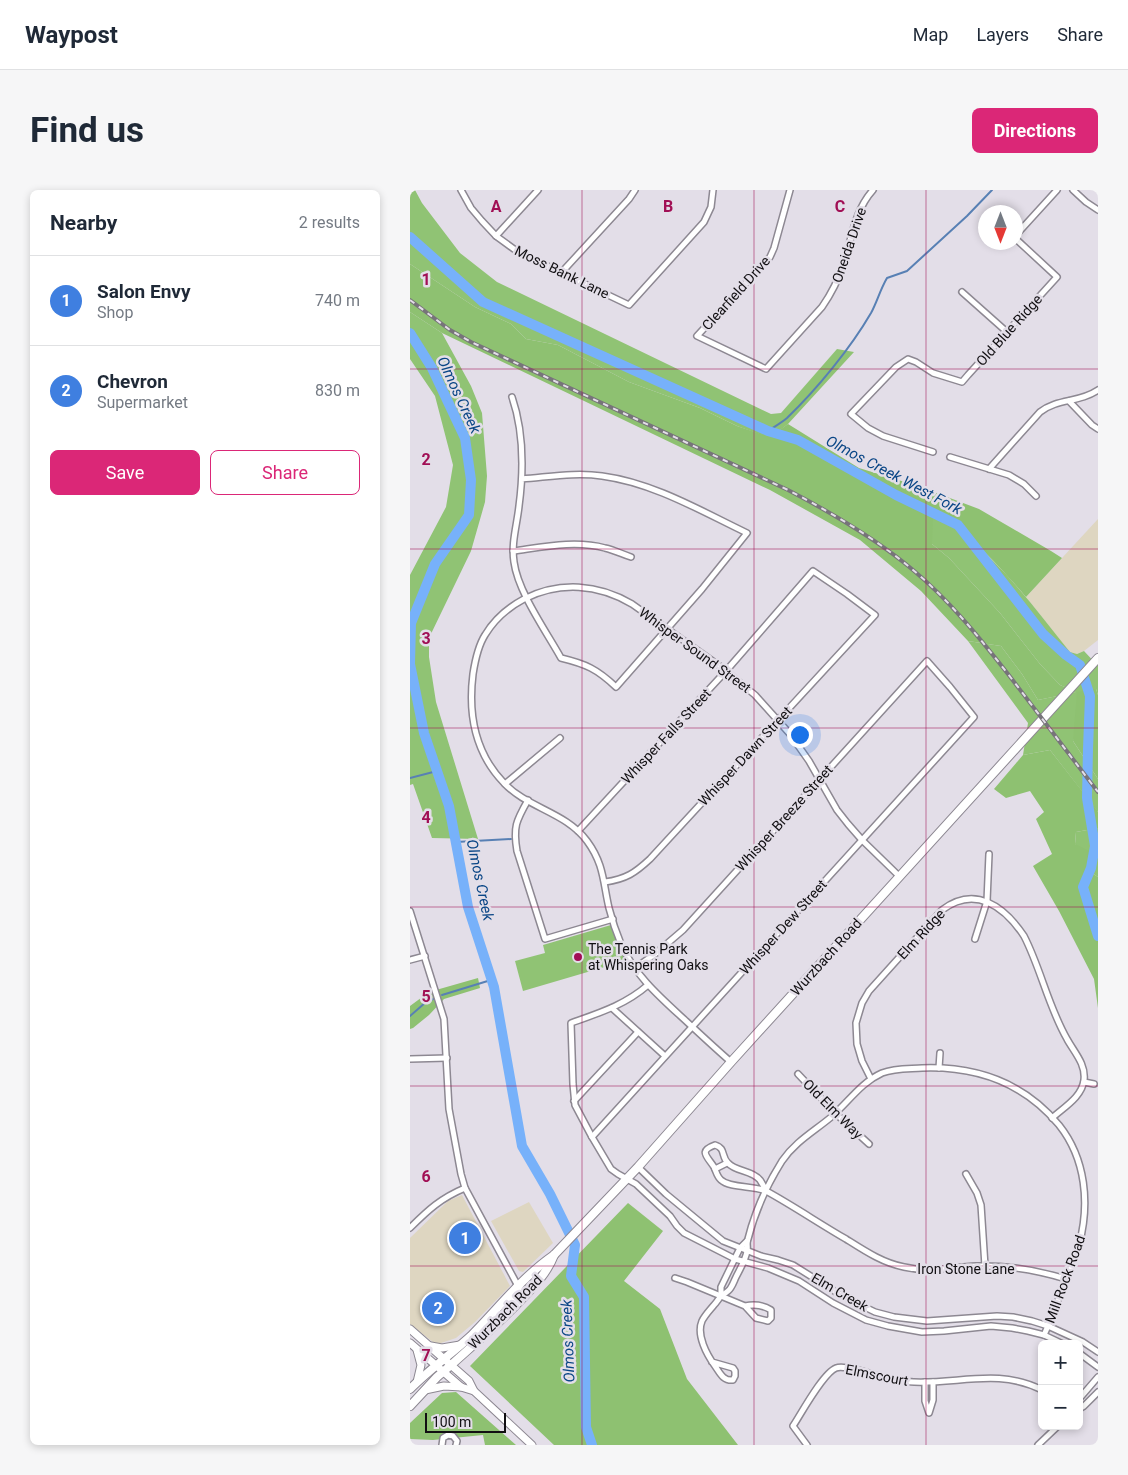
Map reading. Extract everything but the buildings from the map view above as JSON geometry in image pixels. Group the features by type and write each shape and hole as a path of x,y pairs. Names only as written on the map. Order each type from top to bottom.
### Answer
{"main road":[{"name":"Wurzbach Road","path":"410,1389 460,1346 539,1265 554,1255 638,1167 1098,658"},
{"name":"Wurzbach Road","path":"410,1406 443,1371 502,1319 534,1287 549,1267 554,1255"},
{"path":"502,1319 503,1310 518,1294 518,1286 524,1286 536,1274 549,1267"},
{"path":"410,1329 469,1382 474,1391 532,1445"},
{"path":"410,1342 461,1387"},
{"path":"429,1346 442,1348 460,1346"},
{"path":"417,1349 421,1365 417,1382"},
{"path":"425,1390 444,1386 461,1387 474,1391"}],"street":[{"name":"Moss Bank Lane","path":"460,190 471,208 496,236 525,256 629,305 704,222 711,207 712,190"},
{"path":"496,236 538,190"},
{"path":"561,273 629,199 635,190"},
{"name":"Clearfield Drive","path":"766,369 697,336 770,256 774,248 790,190"},
{"name":"Oneida Drive","path":"766,369 829,297 840,275 858,214 863,203 873,190"},
{"path":"1023,227 1057,190"},
{"path":"1073,190 1098,210"},
{"name":"Old Blue Ridge","path":"933,452 883,436 868,428 851,414 896,367 908,359 934,373 962,382 1057,277 1023,245"},
{"path":"962,292 1006,332"},
{"path":"988,469 1040,412 1054,404 1081,398 1098,390"},
{"path":"512,397 521,431 522,443 522,479 513,551 516,574 527,598 561,658 592,668 604,675 616,687 747,533 662,493 622,479 580,474 522,479"},
{"path":"1069,401 1098,429"},
{"path":"950,457 1017,479 1036,496"},
{"path":"513,551 559,544 574,544 605,548 630,557"},
{"name":"Whisper Falls Street","path":"578,831 726,671 813,572 875,615"},
{"name":"Whisper Sound Street","path":"731,1062 648,984 635,968 622,946 612,919 600,865 586,839 563,819 521,796 505,784 488,763 475,732 472,711 472,684 477,655 486,634 501,616 527,598 547,590 563,587 601,590 627,601 726,671 755,695 790,734 820,779 837,810 862,840 899,876"},
{"name":"Whisper Dawn Street","path":"605,882 631,875 650,859 875,615"},
{"name":"Whisper Breeze Street","path":"635,968 655,954 682,930 927,661 974,717"},
{"name":"Whisper Dew Street","path":"592,1136 974,717"},
{"path":"505,784 560,738"},
{"path":"528,800 515,826 515,840 545,939 612,919"},
{"path":"975,939 987,901 990,854"},
{"name":"Elm Ridge","path":"871,1079 856,1044 858,1016 865,996 942,910 957,901 965,899 974,898 987,901"},
{"path":"987,901 1016,924 1024,936 1056,1020 1083,1065 1084,1082 1078,1095 1052,1118"},
{"path":"410,911 444,1019 448,1109 460,1174 465,1188 518,1286"},
{"path":"410,960 425,956"},
{"path":"574,1101 571,1023 612,1008 630,999 648,984"},
{"path":"612,1008 665,1056"},
{"path":"574,1101 638,1032"},
{"path":"939,1068 940,1053"},
{"path":"410,1060 447,1058"},
{"name":"Mill Rock Road","path":"712,1362 733,1368 735,1376 733,1380 723,1378 712,1362 703,1344 700,1331 701,1323 721,1296 729,1290 736,1277 747,1251 747,1241 760,1202 782,1161 807,1135 835,1113 859,1088 871,1079 898,1069 939,1068 970,1071 1002,1082 1032,1098 1065,1134 1075,1152 1080,1165 1085,1192 1085,1217 1078,1248 1044,1335"},
{"name":"Old Elm Way","path":"798,1074 835,1113 869,1144"},
{"path":"1084,1082 1094,1084"},
{"name":"Elm Creek","path":"574,1101 579,1114 611,1168 636,1184 652,1198 684,1233 735,1258 800,1281 848,1312 866,1320 922,1332 991,1326 1028,1330 1055,1340"},
{"path":"715,1145 722,1148 727,1163 759,1179 766,1190 721,1180 706,1157 706,1150 715,1145"},
{"path":"715,1169 727,1163"},
{"name":"Elm Creek","path":"638,1167 723,1241 747,1251 793,1265 859,1305 875,1312 894,1317 927,1321 997,1316 1032,1321 1074,1338 1098,1352"},
{"path":"966,1174 977,1192 981,1205 985,1266"},
{"path":"410,1228 435,1204 454,1192 465,1188"},
{"path":"652,1198 660,1188"},
{"name":"Iron Stone Lane","path":"766,1190 871,1254 892,1264 927,1270 985,1266 1022,1268 1066,1279"},
{"name":"Mill Rock Road","path":"721,1296 721,1287 740,1248 747,1241"},
{"path":"728,1274 736,1277"},
{"path":"675,1278 745,1306 756,1318 768,1321 771,1318 771,1310 768,1308 756,1304 745,1306"},
{"path":"1083,1356 1098,1367"},
{"name":"Elmscourt","path":"807,1445 793,1426 825,1377 836,1368 846,1367 892,1379 914,1382 994,1377 1017,1380 1038,1388"},
{"path":"1083,1394 1098,1377"},
{"name":"Elmscourt","path":"925,1382 925,1401 929,1413 933,1400 933,1382"},
{"path":"1083,1406 1096,1394 1087,1390"},
{"path":"1038,1445 1054,1430"},
{"path":"442,1445 443,1438 448,1435 453,1436 456,1445"}],"shaded area":[{"path":"1098,519 1098,640 1077,654 1070,652 1026,597"},
{"path":"462,1195 510,1286 475,1322 456,1338 441,1343 434,1343 410,1324 410,1238 448,1201"},
{"path":"529,1202 553,1243 523,1272 519,1271 491,1221"}],"green space":[{"path":"410,190 415,190 422,203 460,253 497,282 771,414 781,413 837,349 854,352 788,424 770,438 737,426 700,408 629,382 558,345 526,339 511,324 475,307 410,264"},
{"path":"410,264 475,307 511,324 526,339 558,345 629,382 700,408 737,426 770,437 788,424 859,468 918,486 979,509 1062,558 1026,597 970,538 945,521 933,517 932,544 949,558 1000,613 1040,664 1060,685 1077,692 1038,700 1001,646 968,641 921,591 860,540 770,490 442,333 410,312"},
{"path":"410,312 442,333 471,386 482,413 487,476 485,502 471,551 429,638 429,657 436,702 478,839 432,838 413,784 410,785 410,575 446,507 453,465 435,396 410,359"},
{"path":"932,517 952,526 983,551 1022,592 1070,652 1077,654 1084,651 1098,666 1098,695 1096,689 1073,741 1098,779 1098,812 1050,750 1023,755 1028,723 968,641 1001,646 1038,700 1076,692 1060,685 1040,664 1000,613 949,558 932,544"},
{"path":"1096,689 1098,695 1098,779 1073,741 1077,692"},
{"path":"1050,750 1098,812 1098,828 1076,832 1075,844 1097,855 1092,873 1098,877 1098,1008 1094,979 1059,911 1033,866 1052,854 1036,819 1044,812 1030,791 1006,798 994,789 1023,755"},
{"path":"1098,828 1098,877 1092,873 1075,844 1076,832"},
{"name":"The Tennis Park at Whispering Oaks","path":"611,925 625,961 523,991 515,961 545,953 543,945"},
{"path":"478,978 480,988 444,999 429,1015 410,1029 410,1006 429,992"},
{"path":"628,1203 663,1231 624,1281 660,1309 687,1379 738,1445 554,1445 470,1366"},
{"path":"456,1392 516,1445 485,1445 483,1435 433,1440 410,1439 410,1423 442,1393"}],"waterway":[{"path":"768,431 787,418 798,407 843,354 863,327 887,278 907,271 967,216 992,190"},
{"name":"Olmos Creek West Fork","path":"410,237 483,302 768,431 798,440 896,495 958,525 1043,634 1080,665 1090,696 1087,798 1095,846 1091,868 1083,887 1098,936"},
{"name":"Olmos Creek","path":"410,333 432,368 465,438 471,480 469,515 435,564 411,623 410,664 424,733 449,806 468,907 494,987 522,1146 550,1194 575,1245 571,1276 584,1297 586,1427 592,1445"},
{"path":"410,778 437,771"},
{"path":"456,842 511,839"},
{"path":"442,995 491,980"},
{"path":"410,1016 426,1002 433,999"}],"railway":[{"path":"410,300 450,330 471,342 788,490 837,517 884,547 926,582 963,619 1008,674 1098,792"}],"place":[{"name":"The Tennis Park at Whispering Oaks","path":"578,957"},
{"name":"Salon Envy","path":"465,1238"},
{"name":"Chevron","path":"438,1308"}]}
